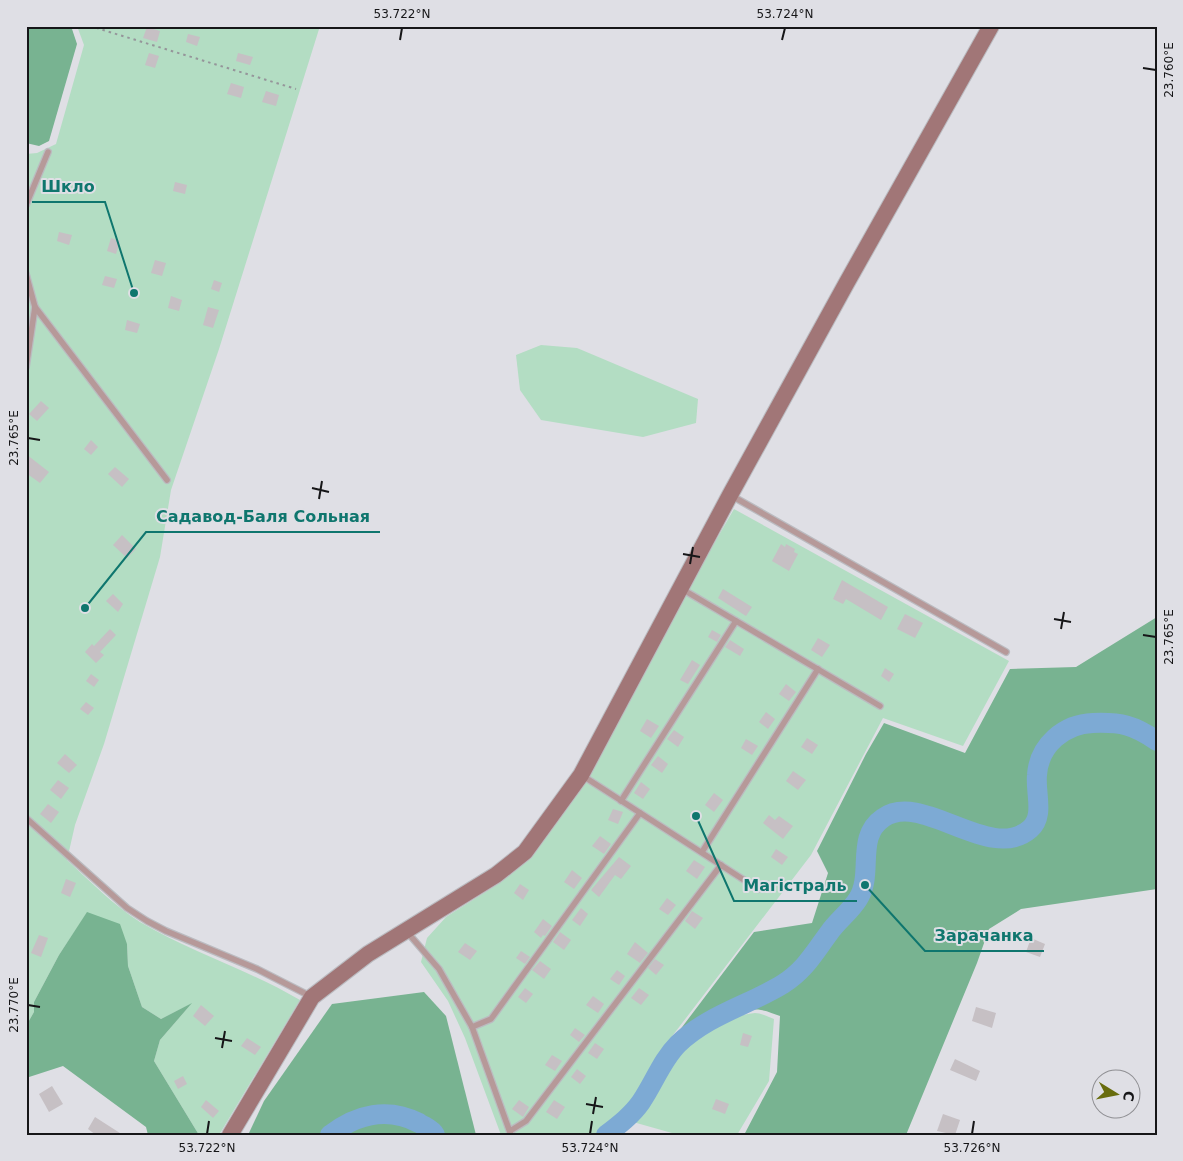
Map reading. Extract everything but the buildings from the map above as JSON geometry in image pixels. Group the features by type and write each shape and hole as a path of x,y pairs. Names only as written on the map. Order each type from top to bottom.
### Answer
{"street":[{"path":"230,1135 312,997 368,954 496,875 525,852 581,775 730,495 991,26"}],"lane":[{"path":"26,205 48,152"},
{"path":"26,274 34,307 26,367"},
{"path":"34,307 168,480"},
{"path":"730,495 1006,652"},
{"path":"680,588 880,706"},
{"path":"621,801 736,621"},
{"path":"702,852 818,669"},
{"path":"581,775 758,889"},
{"path":"472,1027 491,1019 640,813"},
{"path":"26,818 127,908 166,931 257,969 312,997"},
{"path":"406,931 439,969 472,1027 510,1133 526,1121 721,865"}],"path":[{"path":"90,26 296,89"}],"green space":[{"path":"26,26 71,26 77,44 49,141 39,146 26,143"},
{"path":"77,26 320,26 219,349 171,490 160,557 104,744 75,825 67,860 111,900 140,922 179,943 261,979 300,1000 219,1135 199,1135 154,1061 160,1040 191,1004 161,1019 142,1007 128,966 127,944 87,913 59,955 34,1002 34,1012 26,1026 26,154 37,153 56,144 84,45"},
{"path":"541,345 577,348 698,399 696,423 643,437 541,420 520,390 516,355"},
{"path":"734,509 1009,661 963,746 883,718 811,855 663,1048 680,1050 715,1027 745,1015 757,1013 774,1019 769,1081 737,1135 679,1135 633,1122 616,1135 501,1135 465,1038 448,1001 421,962 427,938 446,917 498,884 539,846"},
{"path":"1157,617 1157,889 1021,909 989,929 977,963 906,1135 744,1135 777,1072 780,1016 761,1010 740,1012 718,1022 679,1048 667,1047 754,932 812,923 828,873 817,851 866,754 884,723 965,753 1010,669 1076,667"},
{"path":"87,912 120,924 127,944 128,966 142,1007 161,1019 192,1003 160,1040 154,1061 199,1135 148,1135 146,1127 63,1066 26,1078 26,1026 34,1012 34,1002 59,955"},
{"path":"424,992 446,1016 476,1135 248,1135 264,1101 332,1004"}],"waterway":[{"path":"606,1135 625,1120 637,1107 646,1095 667,1057 678,1044 702,1025 783,984 803,967 858,899 863,889 867,845 870,835 883,818 899,812 917,813 936,818 976,834 996,838 1014,837 1030,829 1035,824 1038,811 1037,775 1039,764 1048,746 1063,732 1082,724 1112,723 1134,728 1157,741"},
{"path":"330,1135 351,1122 373,1115 384,1114 407,1118 428,1128 435,1135"}],"place":[{"name":"Шкло","path":"134,293"},
{"name":"Садавод-Баля Сольная","path":"85,608"},
{"name":"Магістраль","path":"696,816"},
{"name":"Зарачанка","path":"865,885"}]}
